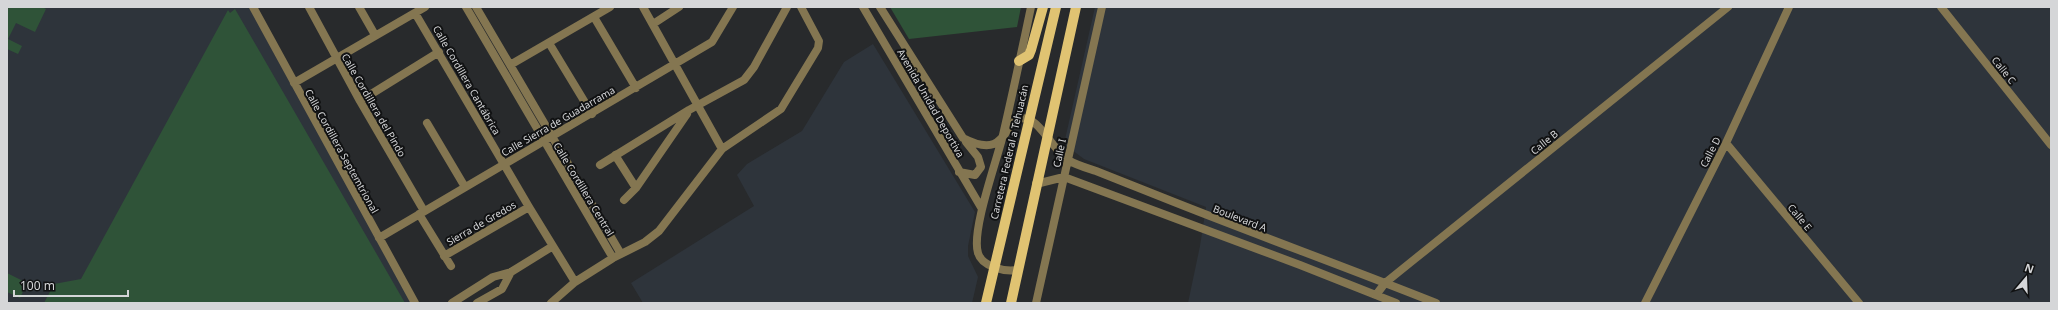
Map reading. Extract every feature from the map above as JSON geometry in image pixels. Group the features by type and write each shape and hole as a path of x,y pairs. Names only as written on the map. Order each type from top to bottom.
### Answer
{"main road":[{"path":"1020,61 1029,54 1031,50 1043,7"},
{"name":"Carretera Federal a Tehuacán","path":"986,303 1056,7"},
{"path":"1011,303 1046,137 1076,7"}],"street":[{"name":"Calle Cordillera Septemtrional","path":"253,7 415,303"},
{"name":"Calle Cordillera del Pindo","path":"309,7 444,256 451,266"},
{"path":"359,7 375,35"},
{"path":"294,83 425,7"},
{"name":"Calle Cordillera Central","path":"466,7 621,254"},
{"name":"Calle Cordillera Central","path":"476,7 510,65 548,139 613,258"},
{"path":"510,65 610,7"},
{"path":"643,7 722,149"},
{"path":"653,24 678,7"},
{"name":"Calle Sierra de Guadarrama","path":"380,238 712,42 733,7"},
{"path":"600,165 698,105 744,80 754,67 788,7"},
{"path":"551,303 575,282 613,258 645,242 659,231 722,149 782,110 818,48 819,41 801,7"},
{"name":"Avenida Unidad Deportiva","path":"863,7 982,209"},
{"name":"Avenida Unidad Deportiva","path":"880,7 963,138 977,146 992,146 1003,136 1015,121 1021,119 1029,120"},
{"name":"Avenida Unidad Deportiva","path":"1017,270 1010,271 994,267 984,262 978,254 977,243 982,209 1003,136 1031,7"},
{"name":"Calle I","path":"1036,303 1102,7"},
{"name":"Calle B","path":"1376,295 1386,283 1728,7"},
{"name":"Calle D","path":"1645,303 1726,143 1789,7"},
{"name":"Calle C","path":"1941,7 2051,145"},
{"name":"Calle Cordillera Cantábrica","path":"415,13 575,282"},
{"path":"594,17 636,88"},
{"path":"549,43 592,114"},
{"path":"360,101 439,52"},
{"path":"624,200 636,188 690,110"},
{"path":"1029,120 1038,126 1046,137"},
{"path":"426,123 465,187"},
{"name":"Boulevard A","path":"1046,137 1068,160 1218,220 1436,303"},
{"path":"959,172 975,175 981,167 978,157 963,138"},
{"name":"Calle E","path":"1726,143 1859,303"},
{"path":"615,155 636,188"},
{"path":"1036,184 1064,177 1396,303"},
{"name":"Sierra de Gredos","path":"444,256 529,207"},
{"path":"1212,232 1218,220"},
{"path":"452,303 492,277 511,272 553,246"},
{"path":"477,303 502,288 511,272"}],"shaded area":[{"path":"7,7 249,7 415,303 7,303"},
{"path":"1095,7 2051,7 2051,303 1188,303 1200,246 1206,207 1084,159 1064,144"},
{"path":"873,44 975,212 968,246 968,256 978,277 972,303 643,303 631,283 754,206 737,175 747,164 802,131 844,62"}],"green space":[{"path":"7,7 42,7 46,9 35,32 16,23 8,39 22,46 18,54 7,49"},
{"path":"890,7 1021,7 1017,27 909,39"},
{"path":"235,9 405,303 44,303 54,284 81,279 228,10 230,13"},
{"path":"7,273 27,283 20,298 7,292"}]}
